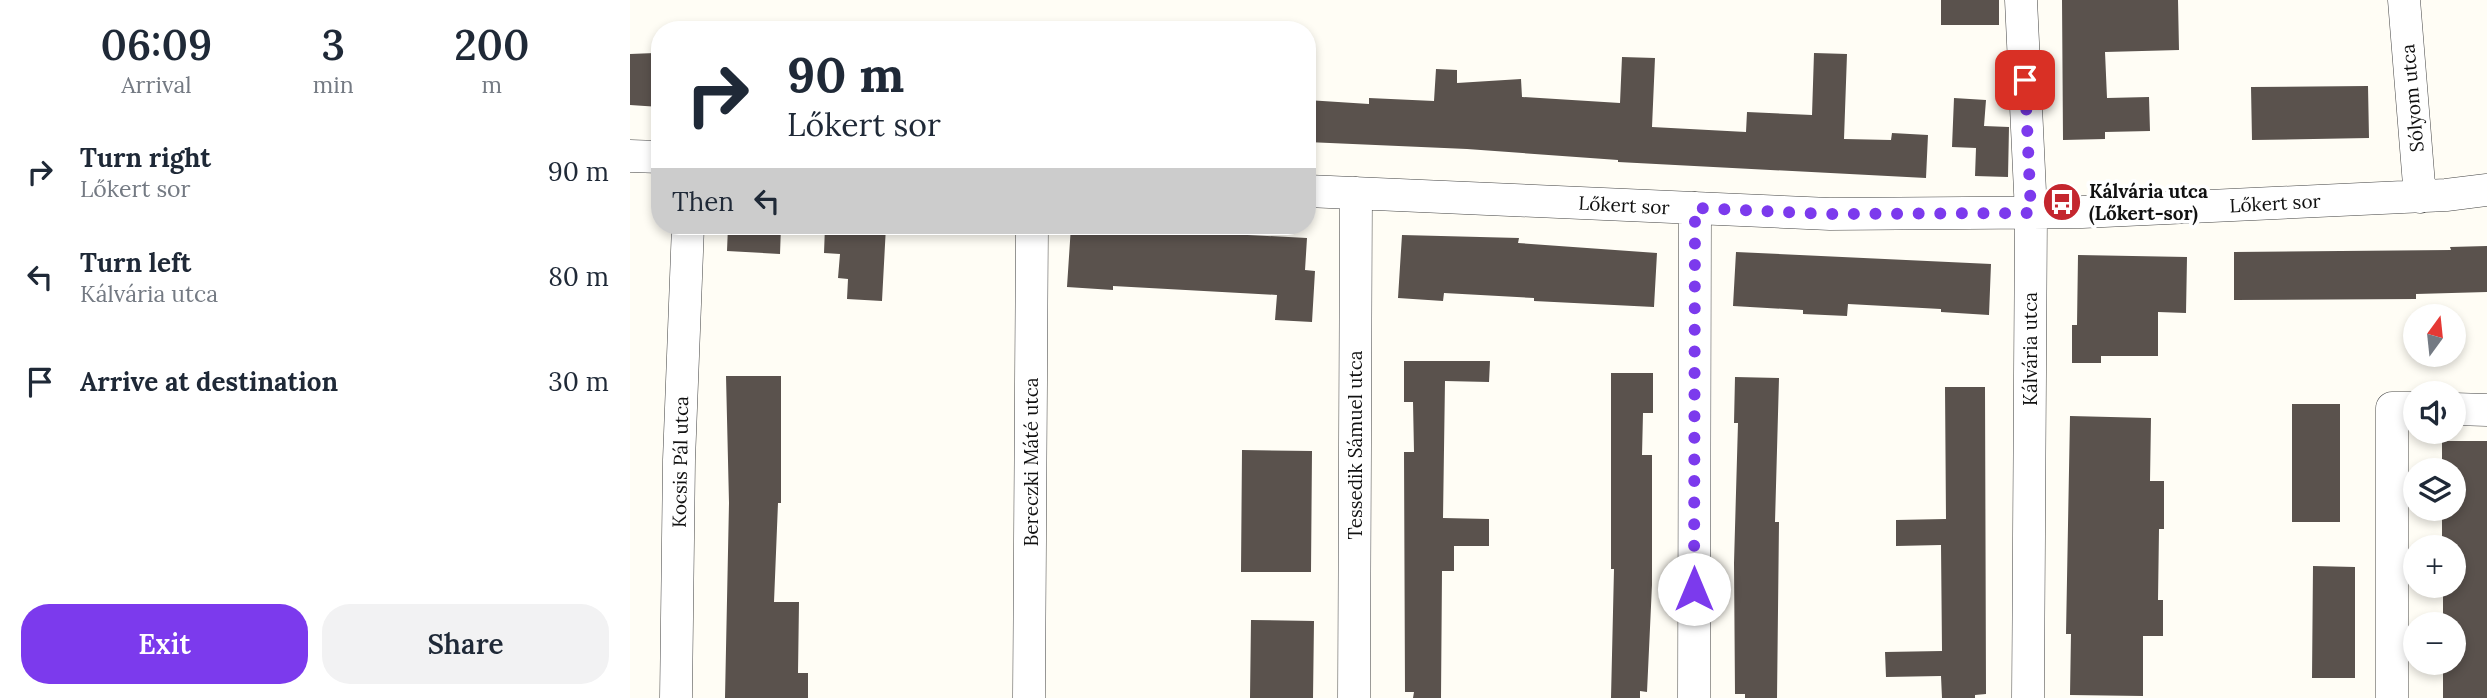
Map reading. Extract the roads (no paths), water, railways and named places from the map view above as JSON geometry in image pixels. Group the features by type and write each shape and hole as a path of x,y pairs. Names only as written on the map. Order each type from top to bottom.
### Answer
{"street":[{"name":"Kálvária utca","path":"2021,0 2031,213 2028,698"},
{"name":"Sólyom utca","path":"2404,0 2420,197"},
{"path":"630,156 651,157"},
{"name":"Lőkert sor","path":"1316,191 1830,214 2031,213 2420,197 2487,190"},
{"name":"Tessedik Sámuel utca","path":"1354,698 1356,193"},
{"path":"1694,698 1695,208"},
{"name":"Kocsis Pál utca","path":"676,698 679,460 688,235"},
{"name":"Bereczki Máté utca","path":"1029,698 1032,235"},
{"path":"2466,409 2487,410"},
{"path":"2392,698 2403,432"}],"place":[{"name":"Kálvária utca (Lőkert-sor)","path":"2062,202"}]}
